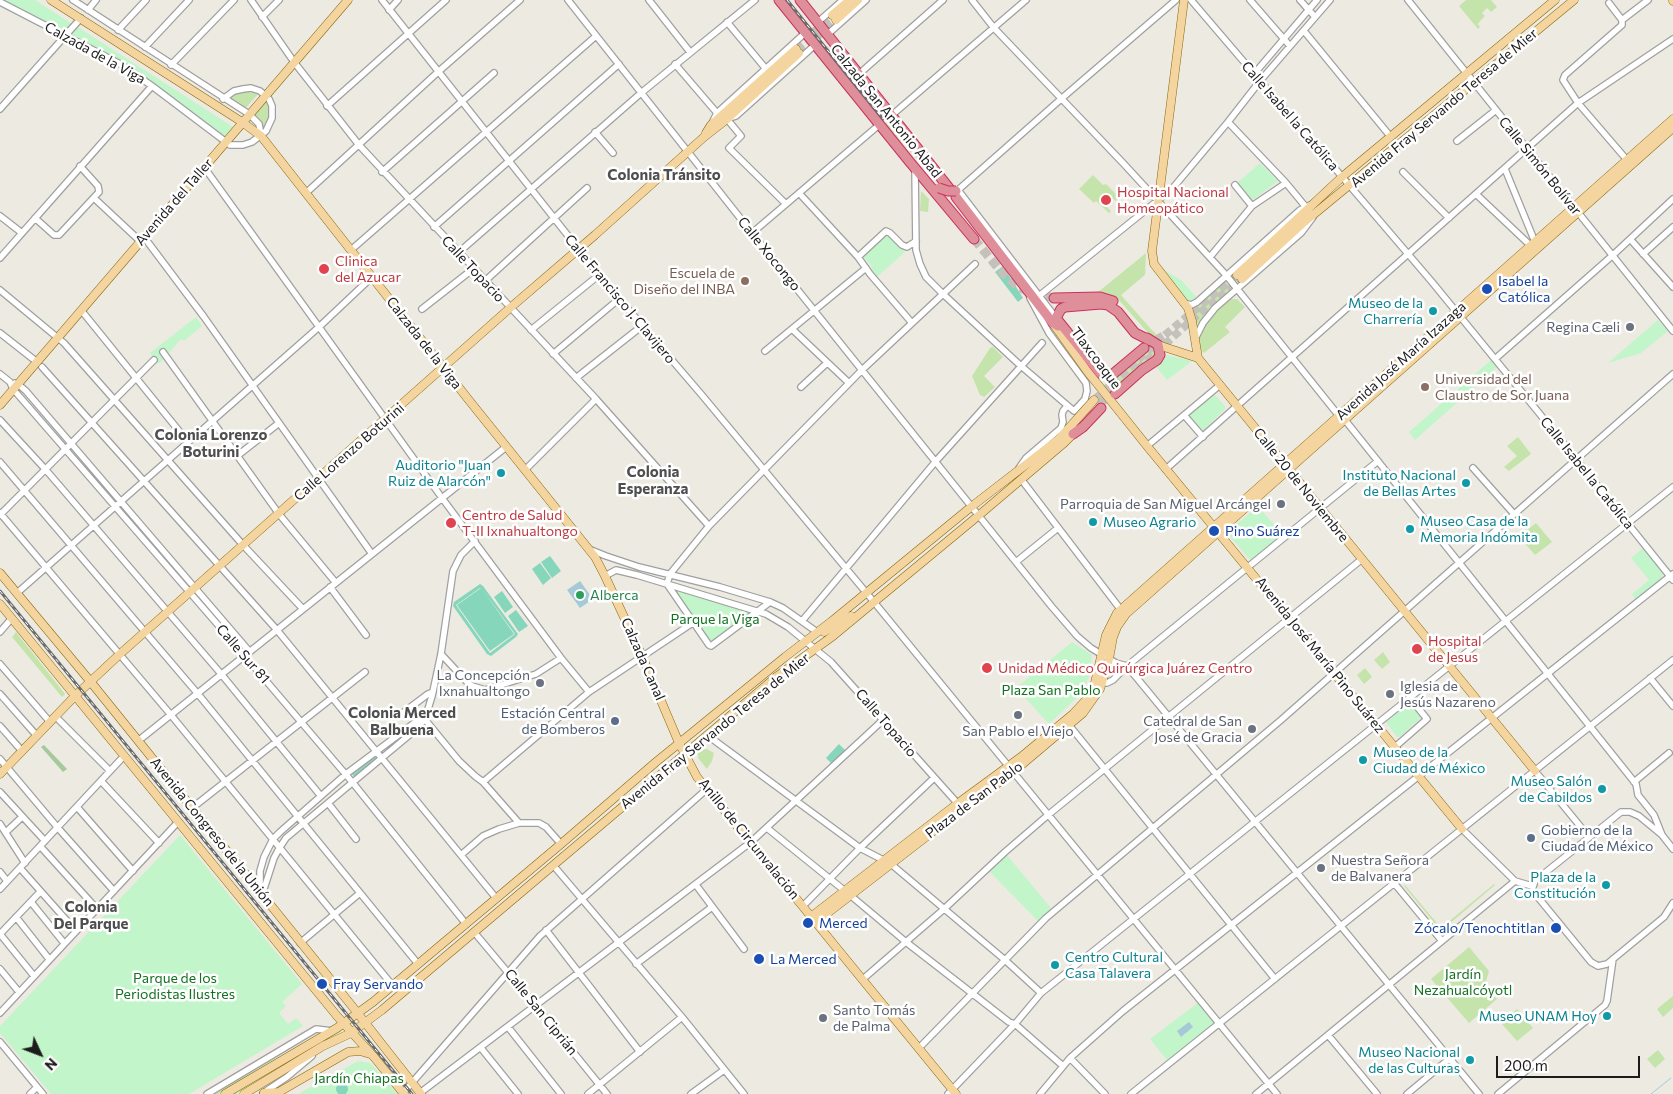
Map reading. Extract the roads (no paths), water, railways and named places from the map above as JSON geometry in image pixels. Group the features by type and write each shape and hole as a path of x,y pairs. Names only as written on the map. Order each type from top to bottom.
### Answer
{"highway":[{"name":"Calzada San Antonio Abad","path":"778,0 974,238"},
{"name":"Calzada San Antonio Abad","path":"800,0 952,191 1022,284 1054,320 1066,330 1097,371 1106,375 1113,374 1144,348"},
{"path":"912,165 921,167 952,191"},
{"path":"1054,298 1100,297 1112,301 1154,343 1160,355 1157,360 1142,370 1115,394"},
{"path":"1054,320 1064,307 1108,305 1118,312 1134,333 1154,343"},
{"path":"1073,434 1083,427 1098,404"}],"main road":[{"name":"Calzada de la Viga","path":"51,0 261,136 588,548 605,576"},
{"path":"850,0 834,18 858,0"},
{"path":"1184,0 1152,259 1157,269 1190,313 1198,358"},
{"name":"Avenida Fray Servando Teresa de Mier","path":"1555,0 1342,177 1240,277 1574,0"},
{"name":"Avenida del Taller","path":"0,405 14,385 40,364 58,337 346,1"},
{"name":"Calle Lorenzo Boturini","path":"0,774 90,681 144,632 704,137 727,119 798,51 711,125 704,137"},
{"name":"Avenida José María Izazaga","path":"1458,315 1533,244 1576,210 1627,160 1673,119"},
{"name":"Avenida José María Izazaga","path":"1105,657 1108,629 1121,610 1287,467 1576,210 1673,128"},
{"name":"Tlaxcoaque","path":"1054,320 1087,371 1118,410"},
{"path":"1154,343 1198,358"},
{"name":"Calle 20 de Noviembre","path":"1198,358 1492,718"},
{"name":"Avenida Fray Servando Teresa de Mier","path":"244,1094 323,1046 351,1033 366,1023 776,677 874,602 978,516 1018,476 1098,404"},
{"name":"Avenida José María Pino Suárez","path":"1118,410 1462,829"},
{"name":"Avenida Fray Servando Teresa de Mier","path":"225,1094 343,1024 393,986 679,743 971,507 1018,476 1073,434"},
{"name":"Avenida José María Izazaga","path":"1105,657 1114,631 1126,614 1216,529"},
{"name":"Avenida Congreso de la Unión","path":"0,573 90,681 421,1094"},
{"name":"Calzada Canal","path":"605,576 679,743"},
{"path":"817,632 825,632 874,602"},
{"name":"Avenida Congreso de la Unión","path":"0,604 343,1024 404,1093"},
{"name":"Plaza de San Pablo","path":"814,919 959,806 1037,752 1069,725 1087,708 1096,696 1102,682 1105,657"},
{"name":"Plaza de San Pablo","path":"1011,769 1021,757 1082,705 1094,687 1105,657"},
{"path":"1492,718 1535,771"},
{"name":"Anillo de Circunvalación","path":"679,743 697,777 919,1048 952,1093"},
{"path":"1021,757 1037,752"},
{"path":"263,1093 277,1093 348,1052 360,1051 374,1057"}],"street":[{"name":"Calzada de la Viga","path":"73,0 223,99 249,114 259,124 261,136"},
{"path":"88,10 96,0"},
{"path":"118,30 146,0"},
{"path":"145,48 189,0"},
{"path":"171,65 234,0"},
{"name":"Calle Topacio","path":"251,0 294,62 358,145 596,399 709,526"},
{"path":"262,17 278,0"},
{"name":"Calle Francisco J. Clavijero","path":"382,0 599,276 874,602 1277,1094"},
{"path":"389,10 398,0"},
{"path":"327,106 446,0"},
{"path":"306,193 520,0"},
{"name":"Calle Xocongo","path":"568,0 814,311 1076,636 1105,657 1127,666"},
{"path":"649,0 690,52"},
{"path":"458,252 641,92 755,0"},
{"path":"818,22 842,0"},
{"path":"828,34 866,0"},
{"path":"859,74 943,0"},
{"path":"972,0 994,28 1226,275 1634,782 1637,786 1638,795 1654,815 1662,835"},
{"path":"892,115 1026,0"},
{"path":"1054,320 1020,269 952,191 1176,0"},
{"name":"Calle Isabel la Católica","path":"1191,0 1408,254 1672,577"},
{"path":"1250,0 1290,46"},
{"path":"1300,0 1316,17"},
{"path":"1254,74 1317,0"},
{"path":"1039,296 1172,189 1260,81 1330,0"},
{"name":"Calle Simón Bolívar","path":"1408,0 1468,72 1526,149 1673,331"},
{"path":"1627,160 1578,103 1564,83 1564,77 1621,27 1622,20 1648,0"},
{"name":"Calzada de la Viga","path":"0,2 122,65 225,142"},
{"path":"1609,3 1622,20"},
{"path":"0,109 81,18"},
{"path":"727,22 766,68"},
{"path":"1304,31 1390,136"},
{"name":"Calle Lorenzo Boturini","path":"711,125 717,113 805,33"},
{"path":"351,250 596,36"},
{"path":"1166,469 1578,103 1673,39"},
{"name":"Calle Lorenzo Boturini","path":"727,119 736,116 815,45"},
{"path":"434,227 619,64"},
{"path":"676,64 717,113"},
{"path":"382,172 494,73"},
{"path":"0,258 152,86"},
{"path":"223,99 234,91 251,88 265,95 272,106 273,112 270,125 261,136 252,142 244,145 230,145 225,142"},
{"path":"1457,141 1496,110"},
{"path":"727,119 741,136 729,148 786,204"},
{"path":"1228,122 1286,183 1305,206"},
{"path":"752,233 879,125"},
{"path":"595,132 613,153"},
{"path":"912,165 916,241 922,270 931,283 1021,366 1074,411 1085,399 1086,383 1049,333 1022,284"},
{"path":"35,218 54,235 59,235 94,198 99,192 99,188 80,166"},
{"path":"204,167 442,498 561,658 589,692"},
{"path":"1505,169 1533,244"},
{"path":"1403,172 1448,218"},
{"path":"1210,257 1252,206 1286,183"},
{"path":"1235,185 1252,206"},
{"path":"485,281 587,188"},
{"path":"799,193 858,257 912,323"},
{"path":"1476,194 1533,244"},
{"path":"94,198 142,239 280,423 372,554"},
{"path":"1494,359 1673,199"},
{"name":"Avenida Fray Servando Teresa de Mier","path":"1184,303 1196,302 1305,206 1315,203"},
{"name":"Avenida Fray Servando Teresa de Mier","path":"1194,341 1208,316 1301,234 1314,215"},
{"path":"0,216 22,233"},
{"path":"1643,254 1673,227"},
{"path":"858,257 886,231 907,247 916,241"},
{"path":"1630,239 1673,287"},
{"path":"667,584 670,574 709,526 862,370 975,264"},
{"path":"765,351 866,268"},
{"path":"422,309 473,269"},
{"path":"531,330 599,276"},
{"path":"17,593 319,327 372,277"},
{"path":"0,290 58,337 243,545 303,609"},
{"path":"553,354 619,299"},
{"path":"81,310 188,442"},
{"path":"576,378 642,326"},
{"path":"792,329 849,384"},
{"path":"0,333 40,364 277,630 496,898"},
{"path":"802,621 936,461 1042,343"},
{"path":"163,352 279,514 336,583"},
{"path":"154,360 0,514 171,715 393,986"},
{"path":"801,388 827,363"},
{"name":"Calle Sur 81","path":"0,374 14,385 69,447 248,654 466,924"},
{"path":"919,1048 1046,918 1335,673 1673,374"},
{"path":"1147,446 1220,386"},
{"path":"525,470 596,399"},
{"path":"1067,406 1063,410 1061,428 1026,458 1018,476 1121,610"},
{"path":"1184,415 1203,437"},
{"path":"0,420 46,470 222,675 320,795"},
{"path":"237,456 280,423"},
{"path":"138,741 506,447"},
{"path":"0,462 198,694 418,964"},
{"path":"1102,682 1110,682 1248,566 1378,462"},
{"path":"1473,468 1514,514"},
{"path":"952,1093 1041,993 1673,487"},
{"path":"1016,562 1058,528"},
{"path":"261,893 280,847 290,835 413,732 428,709 441,654 456,562 475,541"},
{"name":"Calzada de la Viga","path":"588,548 606,556 770,602 783,608 817,632"},
{"path":"863,979 1048,815 1362,560"},
{"path":"605,576 616,570 757,611 774,619 806,640"},
{"path":"1040,1094 1070,1058 1098,1032 1418,776 1672,577"},
{"path":"667,584 709,645 712,646 770,602"},
{"path":"330,588 366,635"},
{"path":"0,632 12,618"},
{"path":"483,782 589,692 694,622"},
{"name":"Calle Topacio","path":"806,640 831,662 959,806"},
{"path":"441,654 466,682 485,690 536,674 561,658"},
{"path":"1131,1094 1673,660"},
{"path":"0,664 53,719 110,771"},
{"path":"1127,666 1478,1094"},
{"path":"192,808 365,672"},
{"path":"1650,678 1673,706"},
{"path":"404,712 433,692"},
{"path":"0,694 37,736"},
{"path":"1395,747 1426,719 1410,698"},
{"path":"423,717 459,761 483,782 519,823"},
{"path":"261,893 260,870 264,857 274,839 320,795 376,750 423,717"},
{"path":"421,1094 751,842 883,720"},
{"path":"1069,725 1275,979"},
{"path":"0,726 22,751"},
{"path":"707,735 860,848 888,862 1005,960 1041,993"},
{"path":"1634,782 1669,753"},
{"path":"0,889 124,756"},
{"path":"0,759 114,891"},
{"path":"1535,771 1589,837"},
{"path":"803,906 860,848 934,778"},
{"path":"101,781 159,843"},
{"path":"404,1093 546,930 707,789"},
{"path":"0,792 97,909"},
{"path":"328,803 356,840"},
{"path":"77,807 133,870"},
{"path":"1673,849 1662,835 1639,816 1633,812 1626,811 1617,814 1541,876 1532,886 1532,892 1594,965 1602,966 1613,959 1664,917 1673,912"},
{"path":"6,832 22,817"},
{"path":"1,1008 19,992 178,822"},
{"path":"461,855 483,836 519,823 533,822 546,827 562,844"},
{"path":"0,824 25,863"},
{"path":"767,828 906,942 1009,1022 1015,1024 1063,1066"},
{"name":"Avenida José María Pino Suárez","path":"1462,829 1515,881 1532,886"},
{"path":"553,864 744,1094"},
{"path":"20,868 76,931"},
{"path":"0,872 8,881"},
{"path":"1256,1094 1515,881"},
{"path":"1394,883 1442,942"},
{"path":"696,885 744,949"},
{"path":"34,976 0,934 40,892"},
{"path":"300,943 360,893"},
{"path":"31,902 64,943"},
{"path":"1664,917 1673,903"},
{"path":"636,964 712,907"},
{"path":"16,917 49,959"},
{"path":"546,930 640,1052"},
{"name":"Calle San Ciprián","path":"474,932 605,1093"},
{"path":"1498,1094 1605,1005 1613,959"},
{"path":"0,968 19,992"},
{"path":"588,1094 682,1017"},
{"path":"508,1027 561,1094"},
{"name":"Avenida Fray Servando Teresa de Mier","path":"207,1094 316,1029 332,1031"},
{"path":"1328,1035 1377,1094"},
{"path":"0,1042 43,1094"},
{"name":"Avenida Fray Servando Teresa de Mier","path":"263,1093 323,1046"},
{"path":"481,1048 518,1094"},
{"path":"1070,1058 1105,1094"},
{"path":"1407,1094 1450,1059"},
{"path":"692,1094 724,1070"},
{"path":"30,1094 37,1087"}],"water":[{"name":"Alberca","path":"580,581 593,599 580,608 567,590"},
{"path":"1189,1022 1193,1027 1181,1037 1177,1031"}],"waterway":[{"path":"1651,1094 1671,1078"}],"tunnel":[{"path":"796,49 832,15"},
{"path":"799,53 836,20"},
{"path":"974,239 999,269 1018,287 1054,298"},
{"path":"1094,400 1165,335 1237,275"},
{"path":"1138,369 1196,316 1242,279"},
{"path":"1144,348 1165,335"},
{"path":"1099,405 1118,387"}],"railway":[{"path":"787,0 883,119"},
{"path":"0,591 412,1094"}],"place":[{"name":"Hospital Nacional Homeopático","path":"1106,200"},
{"name":"Clinica del Azucar","path":"324,269"},
{"name":"Escuela de Diseño del INBA","path":"745,281"},
{"name":"Isabel la Católica","path":"1487,289"},
{"name":"Museo de la Charrería","path":"1433,311"},
{"name":"Regina Cæli","path":"1630,327"},
{"name":"Universidad del Claustro de Sor Juana","path":"1425,387"},
{"name":"Auditorio \"Juan Ruiz de Alarcón\"","path":"501,473"},
{"name":"Instituto Nacional de Bellas Artes","path":"1466,483"},
{"name":"Parroquia de San Miguel Arcángel","path":"1281,504"},
{"name":"Museo Agrario","path":"1093,522"},
{"name":"Centro de Salud T-II Ixnahualtongo","path":"451,523"},
{"name":"Museo Casa de la Memoria Indómita","path":"1410,529"},
{"name":"Pino Suárez","path":"1214,531"},
{"name":"Alberca","path":"580,595"},
{"name":"Hospital de Jesus","path":"1417,649"},
{"name":"Unidad Médico Quirúrgica Juárez Centro","path":"987,668"},
{"name":"La Concepción Ixnahualtongo","path":"540,683"},
{"name":"Iglesia de Jesús Nazareno","path":"1390,694"},
{"name":"San Pablo el Viejo","path":"1018,715"},
{"name":"Estación Central de Bomberos","path":"615,721"},
{"name":"Catedral de San José de Gracia","path":"1252,729"},
{"name":"Museo de la Ciudad de México","path":"1363,760"},
{"name":"Museo Salón de Cabildos","path":"1602,789"},
{"name":"Gobierno de la Ciudad de México","path":"1531,838"},
{"name":"Nuestra Señora de Balvanera","path":"1321,868"},
{"name":"Plaza de la Constitución","path":"1606,885"},
{"name":"Merced","path":"808,923"},
{"name":"Zócalo/Tenochtitlan","path":"1556,928"},
{"name":"La Merced","path":"759,959"},
{"name":"Centro Cultural Casa Talavera","path":"1055,965"},
{"name":"Fray Servando","path":"322,984"},
{"name":"Museo UNAM Hoy","path":"1607,1016"},
{"name":"Santo Tomás de Palma","path":"823,1018"},
{"name":"Museo Nacional de las Culturas","path":"1470,1060"}],"district":[{"name":"Colonia Tránsito","path":"664,175"},
{"name":"Colonia Lorenzo Boturini","path":"211,444"},
{"name":"Colonia Esperanza","path":"653,480"},
{"name":"Colonia Merced Balbuena","path":"402,722"},
{"name":"Colonia Del Parque","path":"91,916"}],"park label":[{"name":"Parque la Viga","path":"715,619"},
{"name":"Plaza San Pablo","path":"1051,690"},
{"name":"Jardín Nezahualcóyotl","path":"1463,982"},
{"name":"Parque de los Periodistas Ilustres","path":"175,986"},
{"name":"Jardín Chiapas","path":"359,1078"}]}
